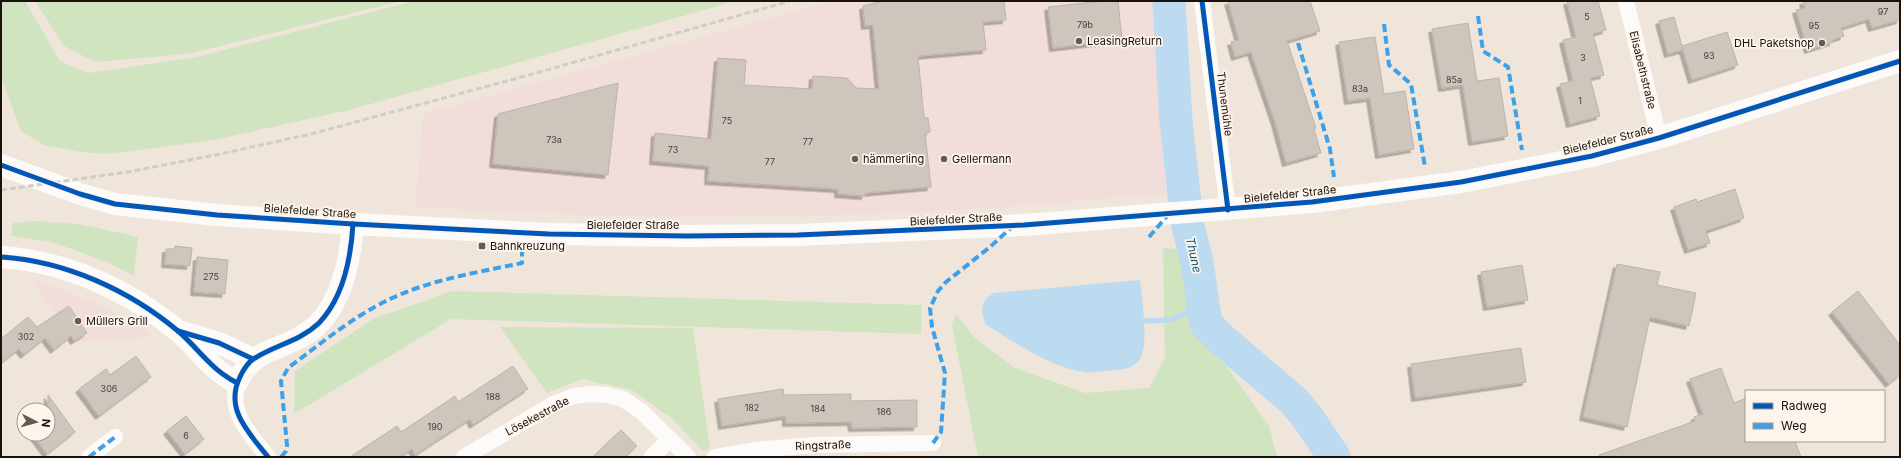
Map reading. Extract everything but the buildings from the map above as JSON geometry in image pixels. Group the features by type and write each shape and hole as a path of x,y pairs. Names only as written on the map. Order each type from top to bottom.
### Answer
{"main road":[{"name":"Bielefelder Straße","path":"1,165 80,194 115,204 217,215 353,224 549,234 798,235 1024,225 1228,210 1336,199 1461,182 1584,157 1659,138 1900,61"},
{"path":"1,257 60,268 110,287 130,298 178,331 213,366 237,383 242,373 253,359 300,338 310,331 327,312 339,290 347,265 350,254 353,224"},
{"path":"178,331 219,343 253,359"}],"street":[{"name":"Thunemühle","path":"1202,1 1228,210"},
{"name":"Elisabethstraße","path":"1626,1 1659,138"},
{"path":"237,383 234,400 240,419 268,457"},
{"name":"Lösekestraße","path":"464,457 554,404 574,396 590,394 608,395 623,399 641,411 688,457"},
{"path":"88,457 115,437"},
{"path":"652,457 670,439"},
{"name":"Ringstraße","path":"715,457 754,450 814,445 933,443"}],"shaded area":[{"path":"833,1 1153,1 1166,193 1033,205 885,214 693,217 578,215 415,207 423,114"},
{"path":"34,282 57,288 97,304 138,325 153,336 73,343"}],"green space":[{"path":"1,1 25,1 60,61 88,73 197,57 414,1 736,1 353,109 214,140 109,154 79,152 44,145 21,131 1,77"},
{"path":"35,1 401,1 188,54 95,62 64,46"},
{"path":"34,221 79,224 138,237 134,276 107,262 52,242 11,236 13,223"},
{"path":"1163,248 1179,249 1199,328 1269,426 1277,457 978,457 952,325 956,314 975,338 1015,368 1085,393 1149,388 1165,358"},
{"path":"452,291 922,305 921,334 451,319 294,414 295,371 373,319"},
{"path":"500,327 693,328 710,448 703,451 671,418 632,390 582,379 547,393"}],"water":[{"path":"1140,280 1144,321 1143,352 1135,365 1124,369 1099,372 1072,370 1046,360 986,325 983,316 982,307 989,296 994,293"}],"waterway":[{"name":"Thune","path":"1169,1 1176,121 1187,222 1197,263 1206,324 1221,339 1294,401 1308,418 1334,457"},
{"path":"1144,321 1170,320 1203,305"}],"railway":[{"path":"1,190 128,172 311,134 529,75 790,1"}],"marked path":[{"path":"1478,16 1483,51 1508,67 1522,150"},
{"path":"1384,24 1389,65 1411,84 1425,167"},
{"path":"1298,43 1330,149 1334,177"},
{"path":"1149,237 1168,215"},
{"path":"933,443 941,432 945,373 932,327 930,308 938,291 946,282 990,247 1013,226"},
{"path":"281,457 286,451 287,445 281,381 288,368 347,324 371,309 400,294 469,274 522,263 522,252"},
{"path":"89,457 115,437"}],"cycle path":[{"path":"1202,1 1228,210"},
{"path":"1,165 80,194 115,204 217,215 353,224 549,234 686,236 798,235 1024,225 1312,202 1461,182 1592,156 1659,138 1900,61"},
{"path":"268,457 247,430 237,410 235,400 236,389 240,377 246,366 253,359 296,339 312,329 327,313 340,289 348,263 353,224"},
{"path":"1,257 49,264 95,280 117,291 159,316 182,335 218,370 237,383"},
{"path":"178,331 219,343 253,359"}],"place":[{"name":"LeasingReturn","path":"1079,41"},
{"name":"DHL Paketshop","path":"1822,43"},
{"name":"hämmerling","path":"855,159"},
{"name":"Gellermann","path":"944,159"},
{"name":"Bahnkreuzung","path":"482,246"},
{"name":"Müllers Grill","path":"78,321"}]}
